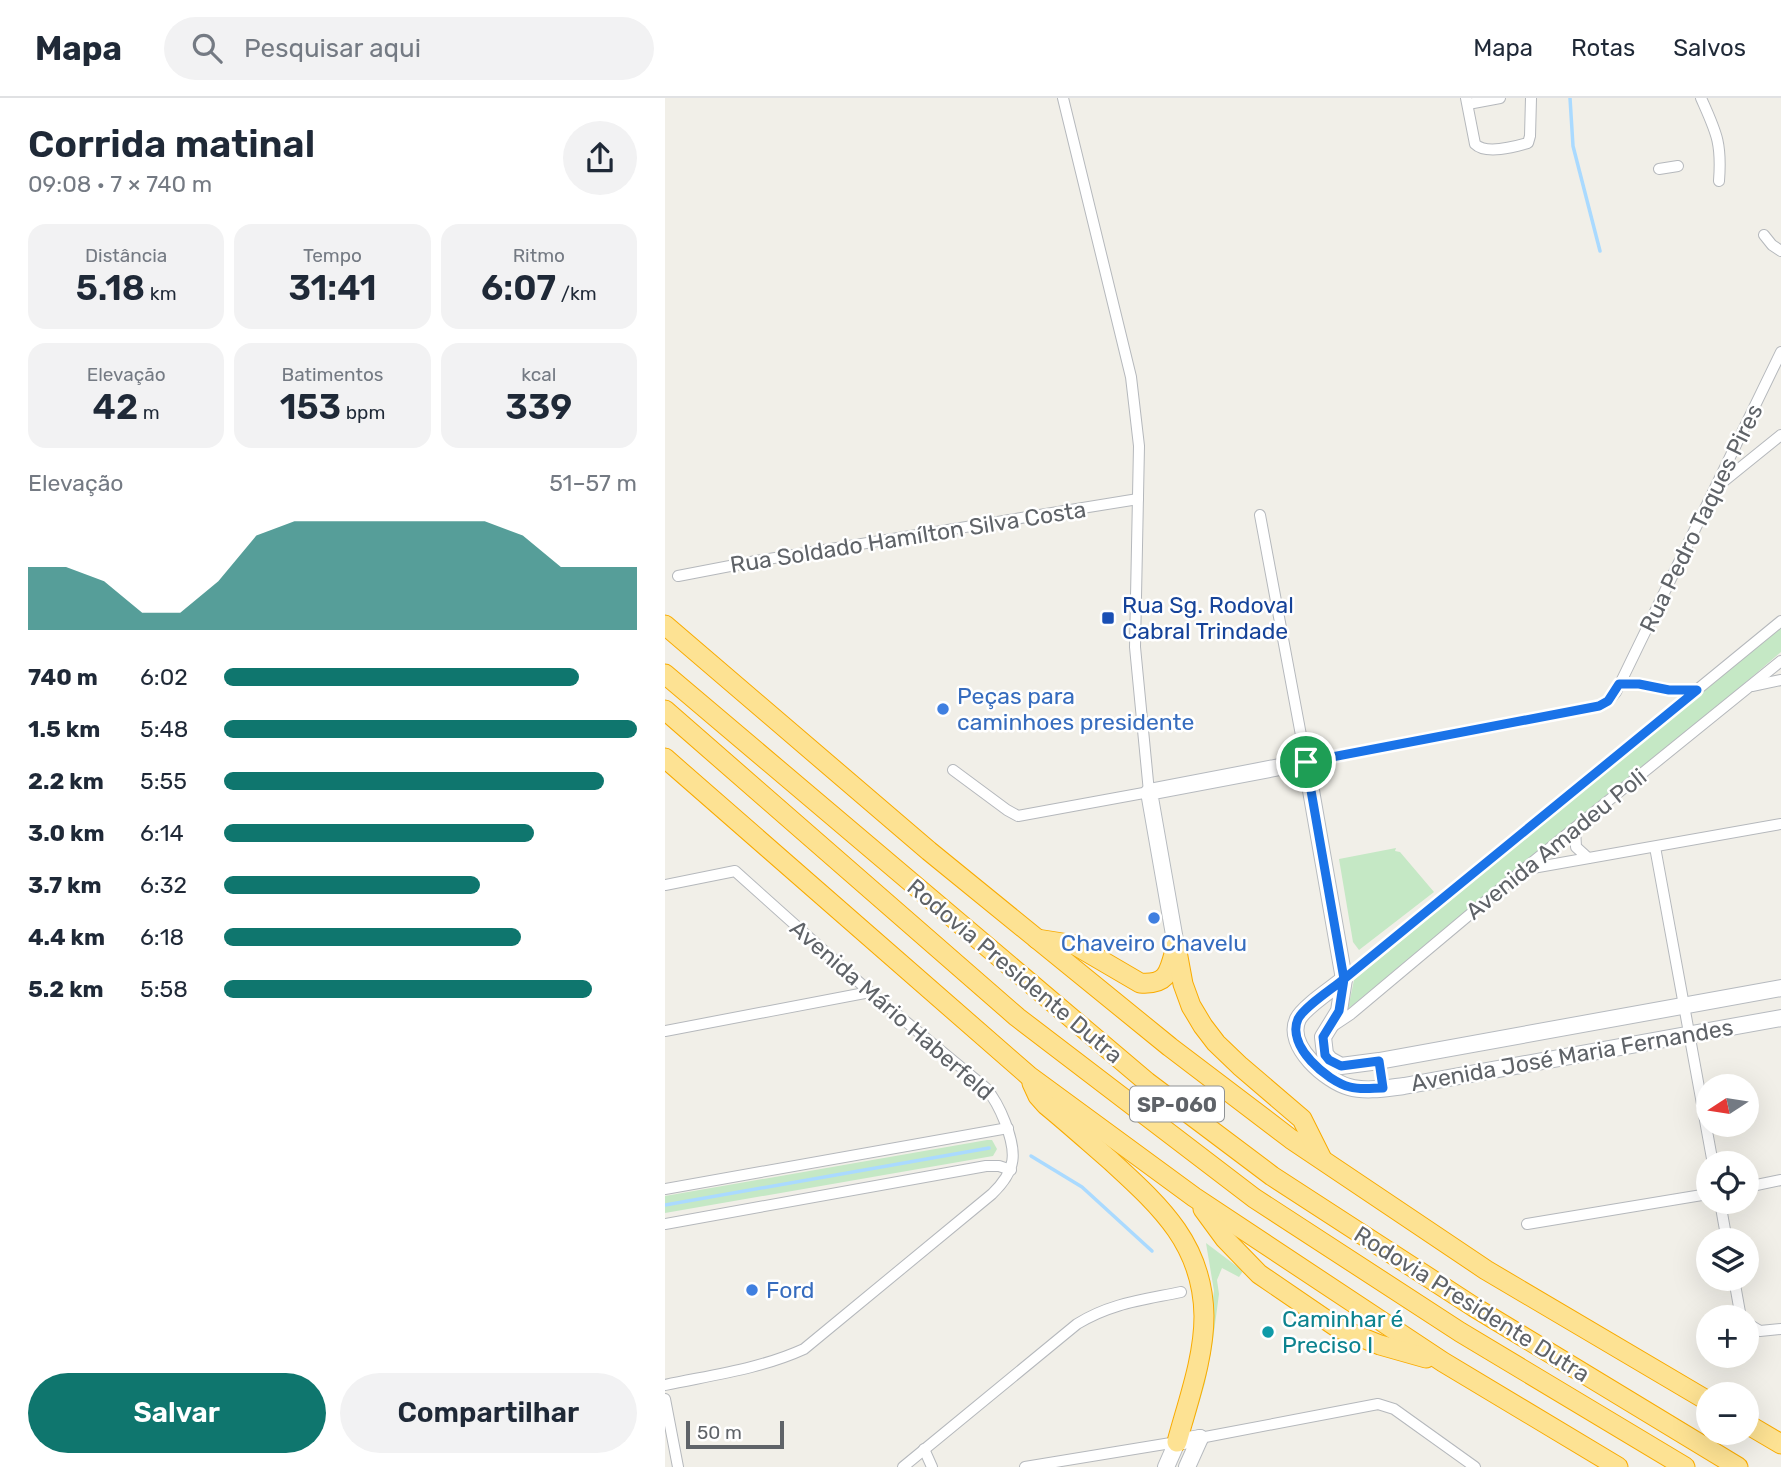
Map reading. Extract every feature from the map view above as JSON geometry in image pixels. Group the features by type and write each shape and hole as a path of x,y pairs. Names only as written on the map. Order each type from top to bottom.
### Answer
{"highway":[{"name":"Rodovia Presidente Dutra","path":"665,625 929,851 1170,1047 1323,1161 1486,1270 1696,1394"},
{"name":"Rodovia Presidente Dutra","path":"665,674 1147,1082 1272,1176 1474,1307 1738,1467"},
{"name":"Rodovia Presidente Dutra","path":"665,710 1017,1017 1254,1198 1460,1332 1685,1467"},
{"name":"SP-060","path":"665,758 1030,1076 1194,1197 1595,1459 1618,1467"},
{"path":"1036,939 1075,945 1140,983 1152,984 1162,980 1169,971 1176,946"},
{"path":"1176,946 1183,984 1191,1006 1203,1026 1232,1058 1302,1119 1323,1161"},
{"path":"1030,1076 1034,1089 1046,1105 1151,1198 1172,1222 1196,1263 1203,1297 1202,1338 1196,1375 1177,1442"},
{"path":"1194,1197 1225,1239 1259,1274 1338,1328 1380,1345 1443,1362"},
{"path":"1759,1431 1781,1444"}],"main road":[{"path":"1176,946 1149,792 1306,762 1344,979 1342,1002 1331,1027"},
{"name":"Avenida José Maria Fernandes","path":"1344,979 1300,1015 1296,1029 1297,1040 1321,1072 1349,1087 1404,1086 1781,1018"},
{"name":"Avenida José Maria Fernandes","path":"1331,1027 1323,1037 1323,1048 1329,1060 1341,1066 1781,988"},
{"path":"1379,1061 1383,1088"},
{"path":"1166,1467 1177,1442 1200,1438"},
{"path":"1187,1467 1200,1438"}],"street":[{"path":"953,770 1018,816 1149,792 1135,647 1139,446 1131,377 1063,98"},
{"path":"1500,98 1467,101 1478,148 1485,150 1528,143 1531,98"},
{"path":"1701,98 1717,136 1721,154 1719,181"},
{"path":"1658,169 1678,166"},
{"path":"1764,235 1781,251"},
{"name":"Rua Pedro Taques Pires","path":"1619,684 1781,352"},
{"path":"1717,487 1781,435"},
{"name":"Rua Soldado Hamílton Silva Costa","path":"678,576 1139,499"},
{"path":"1260,515 1306,762 1599,706 1608,701 1619,684 1639,684 1669,690 1697,690"},
{"name":"Avenida Amadeu Poli","path":"1344,979 1781,621"},
{"name":"Avenida Amadeu Poli","path":"1331,1027 1351,1014 1524,869 1781,661"},
{"path":"1750,687 1781,680"},
{"path":"1524,869 1781,824"},
{"path":"1575,828 1576,847 1588,858"},
{"path":"1655,847 1710,1151"},
{"name":"Avenida Mário Haberfeld","path":"665,885 734,871 870,992 986,1088 999,1106 1008,1129 1014,1154 1011,1170"},
{"path":"665,1031 870,992"},
{"path":"665,1189 1008,1129"},
{"path":"665,1224 985,1166 1011,1170 992,1194 804,1349 752,1367 665,1385"},
{"path":"1759,1185 1781,1180"},
{"path":"1527,1224 1696,1196"},
{"path":"903,1467 1077,1324 1114,1306 1181,1292"},
{"path":"1759,1330 1781,1329"},
{"path":"665,1399 678,1467"},
{"path":"1200,1438 1378,1404 1394,1409 1475,1467"},
{"path":"1025,1467 1177,1442"},
{"path":"924,1449 932,1467"}],"green space":[{"path":"1781,627 1781,652 1348,1009 1354,980"},
{"path":"1396,848 1395,851 1400,852 1434,892 1359,950 1353,942 1339,859"},
{"path":"992,1140 997,1149 993,1156 665,1213 665,1196"},
{"path":"1206,1243 1243,1271 1239,1277 1222,1268 1217,1280 1219,1294 1212,1347 1205,1383 1193,1424 1189,1426 1206,1347 1214,1291"}],"waterway":[{"path":"1570,98 1573,146 1600,251"},
{"path":"665,1205 989,1148"},
{"path":"1031,1156 1082,1187 1152,1251"}],"place":[{"name":"Rua Sg. Rodoval Cabral Trindade","path":"1108,618"},
{"name":"Peças para caminhoes presidente","path":"943,709"},
{"name":"Chaveiro Chavelu","path":"1154,918"},
{"name":"Ford","path":"752,1290"},
{"name":"Caminhar é Preciso I","path":"1268,1332"}],"route":[{"path":"1306,762 1344,979 1300,1015 1296,1029 1297,1040 1321,1072 1334,1081 1349,1087 1383,1088 1379,1061 1341,1066 1325,1055 1323,1037 1339,1011 1344,979 1697,690 1669,690 1639,684 1619,684 1608,701 1599,706 1306,762"}]}
